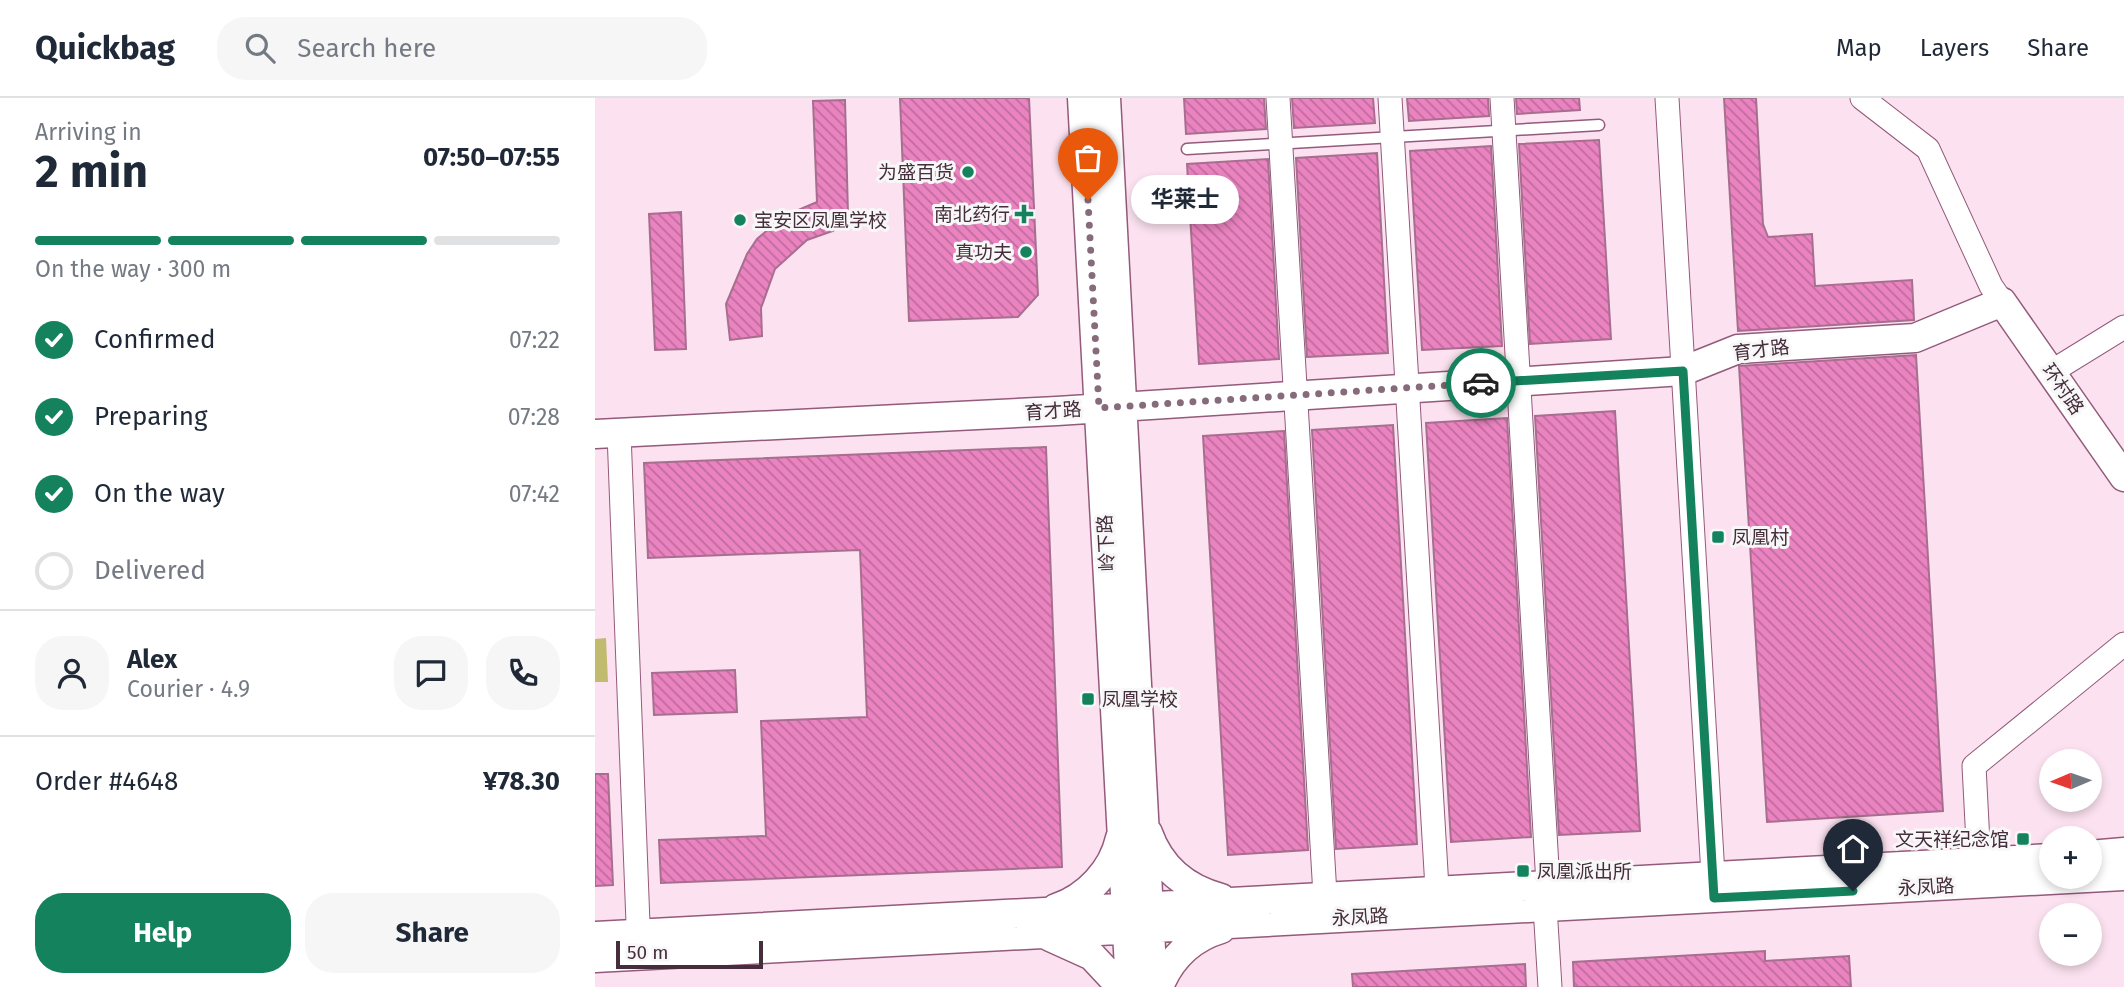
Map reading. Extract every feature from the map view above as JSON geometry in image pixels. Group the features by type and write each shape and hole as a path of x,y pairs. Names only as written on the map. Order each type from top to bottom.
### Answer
{"street":[{"name":"岭下路","path":"1082,98 1111,407"},
{"name":"岭下路","path":"1107,98 1111,407 1132,818 1138,917 1153,987"},
{"path":"1279,98 1326,907"},
{"path":"1390,98 1438,902"},
{"path":"1502,98 1550,987"},
{"path":"1667,98 1713,887"},
{"path":"1862,98 1928,149 1991,286 2002,302"},
{"name":"育才路","path":"607,433 1111,407 1683,371 1738,349 1915,338 2002,302"},
{"name":"环村路","path":"2002,302 2124,477"},
{"path":"2051,372 2124,327"},
{"path":"607,433 639,944"},
{"path":"1979,862 1974,766 2124,644"},
{"path":"1121,987 1106,968 1084,951 1055,938 1035,923 1076,899 1098,880 1132,818 1174,874 1244,912"},
{"path":"2102,854 2124,852"},
{"name":"永凤路","path":"1713,887 2039,859"},
{"name":"永凤路","path":"595,936 639,944 1713,887 2124,876"},
{"path":"1159,987 1168,968 1193,942 1244,912"},
{"name":"岭下路","path":"1130,987 1138,917"},
{"name":"永凤路","path":"595,958 639,944"}],"lane":[{"path":"1187,149 1599,124"}],"shaded area":[{"path":"606,638 608,682 595,682 595,639"}],"building":[{"name":"为盛百货","path":"900,98 1029,98 1038,295 1018,317 909,321"},
{"path":"1184,98 1264,98 1266,129 1186,134"},
{"path":"1292,98 1373,98 1375,123 1294,128"},
{"path":"1407,98 1488,98 1489,116 1409,121"},
{"path":"1516,98 1579,98 1580,110 1517,114"},
{"path":"1724,98 1756,98 1763,224 1768,237 1812,234 1815,286 1912,280 1914,320 1738,331"},
{"path":"845,100 848,214 833,231 807,240 775,269 761,308 762,336 730,340 726,304 747,254 757,239 784,216 817,202 813,101"},
{"path":"1599,140 1611,339 1530,344 1519,144"},
{"path":"1491,146 1502,346 1422,350 1410,151"},
{"path":"1377,153 1388,353 1307,357 1296,158"},
{"path":"1268,159 1279,359 1199,364 1187,164"},
{"path":"681,212 686,349 655,350 649,214"},
{"path":"1916,355 1943,811 1767,822 1739,366"},
{"path":"1615,411 1640,831 1559,835 1535,416"},
{"path":"1507,418 1531,837 1451,842 1426,423"},
{"path":"1393,425 1417,844 1336,849 1312,430"},
{"path":"1284,431 1308,850 1228,855 1203,436"},
{"path":"1046,447 1062,867 661,883 659,840 766,836 761,721 867,717 860,550 648,558 644,463"},
{"path":"735,670 737,712 654,715 652,673"},
{"path":"595,774 608,774 613,885 595,886"},
{"path":"1765,951 1765,961 1849,956 1851,987 1574,987 1573,962"},
{"path":"1525,964 1526,987 1353,987 1352,974"}],"way so far":[{"path":"1088,200 1099,408 1481,383"}],"place":[{"name":"为盛百货","path":"968,172"},
{"name":"华莱士","path":"1088,200"},
{"name":"南北药行","path":"1024,214"},
{"name":"宝安区凤凰学校","path":"740,220"},
{"name":"真功夫","path":"1026,252"},
{"name":"凤凰村","path":"1718,537"},
{"name":"凤凰学校","path":"1088,699"},
{"name":"文天祥纪念馆","path":"2023,839"},
{"name":"凤凰派出所","path":"1523,871"}],"route":[{"path":"1481,383 1683,371 1714,898 1853,891"}]}
